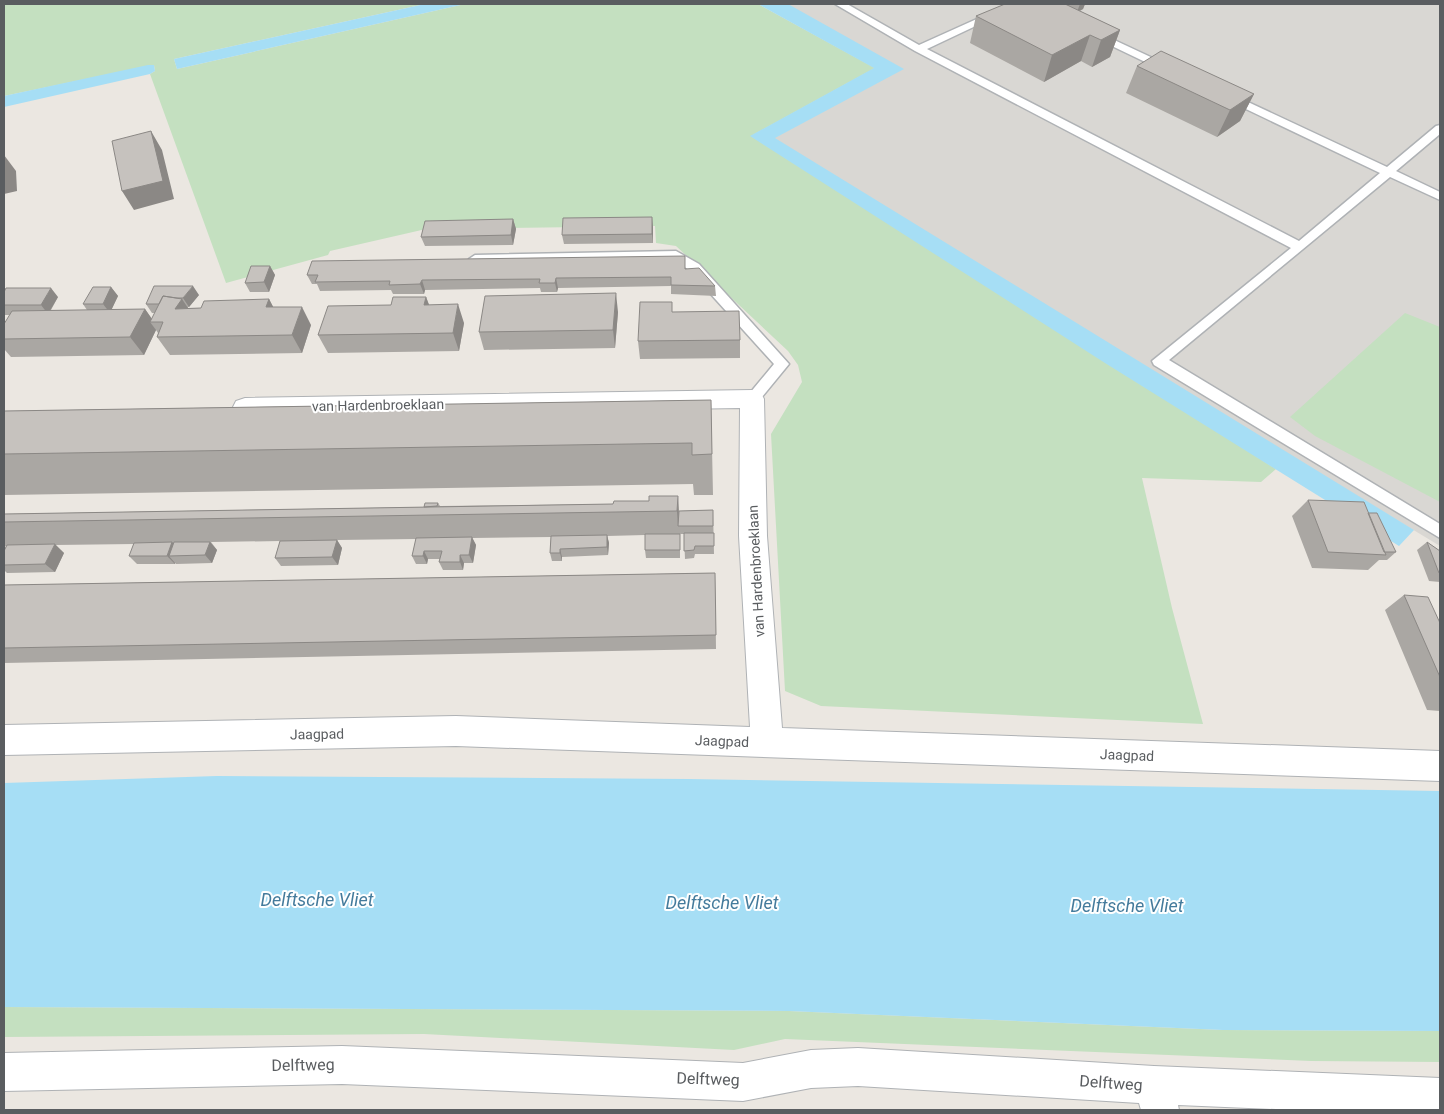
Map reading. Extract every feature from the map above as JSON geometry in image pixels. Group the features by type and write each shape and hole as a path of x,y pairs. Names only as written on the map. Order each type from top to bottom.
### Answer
{"street":[{"name":"van Hardenbroeklaan","path":"223,408 752,399 753,536 767,742"},
{"name":"Jaagpad","path":"4,740 456,731 1440,766"},
{"name":"Delftweg","path":"4,1072 342,1065 743,1082 811,1069 858,1067 1157,1098 1440,1097"}],"lane":[{"path":"840,4 919,49 1300,247"},
{"path":"919,49 1016,4"},
{"path":"1084,29 1182,75"},
{"path":"1218,92 1440,196"},
{"path":"1440,128 1300,247 1159,361 1440,532"},
{"path":"458,260 676,255 694,267 782,364 752,399"}],"shaded area":[{"path":"778,4 1440,4 1440,546 761,136 892,69"}],"green space":[{"path":"4,4 425,4 174,59 177,69 465,4 758,4 875,68 751,136 1276,469 1261,482 1142,478 1172,608 1203,724 821,706 785,691 771,434 802,382 798,365 788,351 676,246 656,243 655,226 426,229 330,251 328,255 226,283 150,74 155,71 154,65 4,96"},
{"path":"1405,313 1440,327 1440,502 1315,436 1290,417"},
{"path":"4,1007 789,1011 1223,1030 1440,1031 1440,1062 1311,1061 785,1039 734,1050 424,1034 4,1037"}],"water":[{"path":"425,4 465,4 177,69 174,59"},
{"path":"758,4 788,4 904,69 775,138 1414,530 1399,546 1105,363 750,136 874,68"},
{"path":"154,65 155,71 150,74 4,107 4,96"},
{"name":"Delftsche Vliet","path":"217,776 688,779 1440,791 1440,1031 1223,1030 789,1011 4,1007 4,783"}],"building":[{"path":"1005,4 1065,4 1120,30 1101,40 1090,35 1052,55 976,16"},
{"path":"1161,51 1254,94 1230,110 1137,66"},
{"path":"151,131 163,181 122,191 112,141"},
{"path":"652,217 652,234 562,235 563,218"},
{"path":"513,219 511,235 421,237 425,221"},
{"path":"685,256 685,269 699,268 715,286 671,285 671,277 556,278 555,283 539,283 540,279 422,280 420,284 389,285 390,281 315,282 318,275 307,275 312,261"},
{"path":"251,266 270,266 264,282 245,283"},
{"path":"154,286 193,286 183,298 163,296 159,304 146,304"},
{"path":"93,287 111,287 103,304 83,304"},
{"path":"6,288 51,288 41,305 4,305 4,292"},
{"path":"616,293 613,330 479,332 485,296"},
{"path":"163,296 182,299 175,309 201,308 204,301 269,299 266,307 302,307 292,335 157,337 163,322 150,322"},
{"path":"393,297 426,297 424,305 458,304 453,333 318,335 328,306 391,305"},
{"path":"640,302 672,302 672,312 739,311 740,340 638,341"},
{"path":"145,309 130,337 4,339 4,324 12,311"},
{"path":"711,400 712,454 692,455 692,443 4,454 4,411"},
{"path":"649,496 678,496 677,511 4,522 4,514 613,504 614,501 649,501"},
{"path":"1308,500 1364,502 1386,555 1328,552"},
{"path":"425,503 438,503 437,506 424,507"},
{"path":"713,510 713,526 678,526 679,511"},
{"path":"1368,513 1377,513 1396,552 1384,552"},
{"path":"684,533 714,533 714,546 695,546 694,550 684,551"},
{"path":"645,534 680,534 680,550 645,550"},
{"path":"607,535 607,547 560,549 560,553 550,553 551,536"},
{"path":"472,537 469,555 460,555 460,562 439,562 442,551 424,551 423,556 412,556 416,538"},
{"path":"337,540 332,557 275,558 280,541"},
{"path":"172,542 167,556 129,556 134,543"},
{"path":"174,542 210,542 205,555 169,556"},
{"path":"1427,542 1440,551 1440,573 1439,573"},
{"path":"55,544 45,564 4,565 4,551 7,545"},
{"path":"715,573 716,635 4,648 4,585"},
{"path":"1404,595 1428,597 1440,623 1440,677"}]}
